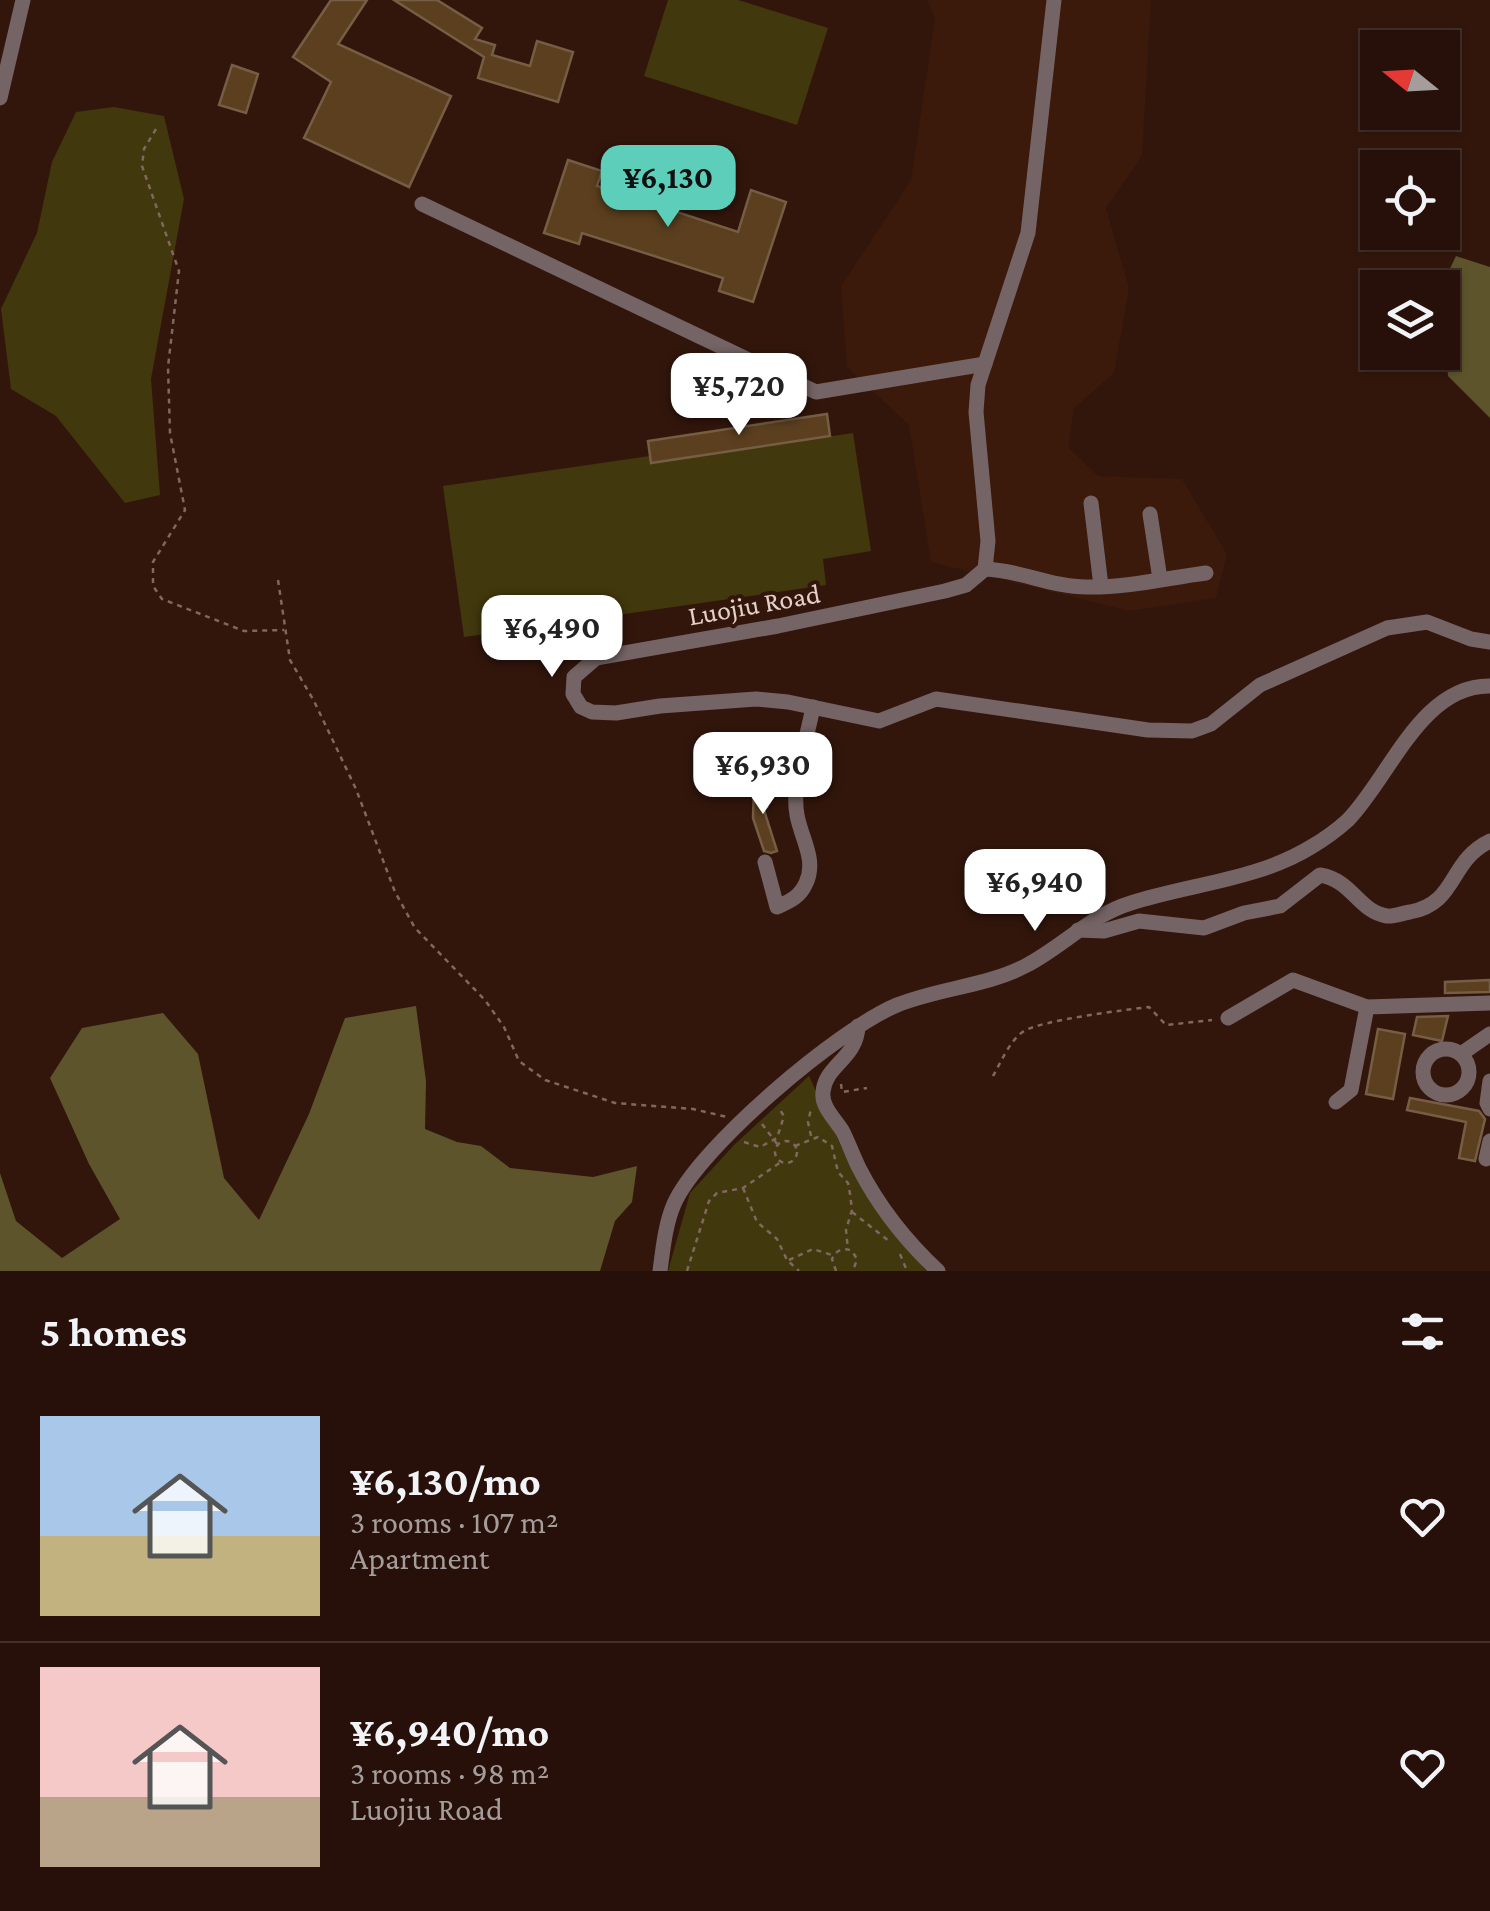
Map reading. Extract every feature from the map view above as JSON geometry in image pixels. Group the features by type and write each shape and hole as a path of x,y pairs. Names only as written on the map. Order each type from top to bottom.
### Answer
{"street":[{"path":"0,98 22,0"},
{"path":"1054,0 1028,234 978,385 976,412 988,541 985,569 1008,570 1044,583 1101,586 1206,573"},
{"path":"422,204 622,307 816,392 985,364"},
{"path":"1091,503 1101,586"},
{"path":"1150,514 1160,579"},
{"name":"Luojiu Road","path":"985,569 966,586 778,626 596,658 574,677 573,694 581,707 592,712 756,699 880,721 936,699 1148,730 1192,730 1210,724 1260,685 1386,628 1426,622 1490,642"},
{"path":"660,1271 673,1206 692,1173 834,1043 858,1026 913,1000 1025,967 1104,913 1131,902 1242,875 1308,849 1348,820 1435,706 1458,690 1490,686"},
{"path":"765,862 777,906 795,899 808,882 810,855 796,814 813,708"},
{"path":"1078,930 1104,931 1138,921 1204,928 1244,913 1280,906 1320,875 1346,884 1368,908 1388,916 1426,909 1441,900 1472,851 1490,841"},
{"path":"1228,1018 1292,980 1367,1007 1490,1002"},
{"path":"1336,1102 1351,1090 1367,1007"},
{"path":"858,1026 853,1049 822,1090 824,1102 872,1191 901,1233 938,1271"},
{"path":"1462,1054 1489,1038"},
{"path":"1490,1081 1490,1109"},
{"path":"1486,1160 1490,1140"}],"path":[{"path":"156,129 144,149 142,166 179,270 168,367 170,433 186,510 153,562 154,586 162,600 244,632 285,630"},
{"path":"278,580 290,660 356,790 395,892 416,928 485,1000 504,1027 519,1061 544,1080 615,1103 693,1109 751,1120 778,1145"},
{"path":"993,1076 1010,1046 1025,1030 1149,1007 1166,1024 1228,1018"},
{"path":"838,1068 842,1092 867,1088"},
{"path":"738,1139 760,1147 774,1140 784,1116 775,1102"},
{"path":"794,1146 818,1137 832,1146 838,1172 848,1183 852,1212 846,1230 848,1250 857,1259 853,1271"},
{"path":"785,1142 794,1146 794,1160 788,1164 780,1162 775,1154 778,1145 785,1142"},
{"path":"687,1271 709,1201 717,1194 743,1188 780,1162"},
{"path":"743,1188 757,1222 777,1239 787,1260 799,1271"},
{"path":"852,1212 895,1246 907,1271"},
{"path":"787,1260 812,1249 834,1256"},
{"path":"836,1271 834,1256 840,1250 848,1250"}],"shaded area":[{"path":"668,0 738,0 828,28 797,125 644,76"},
{"path":"927,0 1151,0 1142,156 1106,208 1129,288 1114,373 1074,408 1068,447 1098,476 1182,479 1227,554 1216,598 1129,611 931,562 909,425 847,367 841,286 911,180 935,18"},
{"path":"114,107 164,116 184,199 151,379 160,495 125,503 56,416 11,389 1,309 37,233 52,162 76,112"},
{"path":"1456,256 1490,267 1490,418 1448,376 1448,370 1460,370 1460,270 1449,270"},
{"path":"853,433 871,551 823,559 826,585 464,637 443,486 650,456 652,463"},
{"path":"416,1006 426,1081 425,1129 457,1142 481,1146 510,1168 593,1177 637,1166 632,1202 615,1221 600,1271 0,1271 0,1173 16,1221 62,1258 120,1219 89,1164 50,1078 82,1028 163,1013 198,1054 224,1178 259,1220 309,1114 345,1018"},
{"path":"809,1076 853,1172 926,1271 668,1271 690,1193 734,1145"}],"building":[{"path":"331,0 367,0 338,44 451,96 409,187 304,138 331,82 293,57"},
{"path":"394,0 437,0 482,28 475,39 495,45 492,55 530,66 537,41 573,52 558,102 478,78 484,57"},
{"path":"232,65 258,74 246,113 219,105"},
{"path":"568,160 602,171 597,186 738,232 751,190 786,202 753,302 719,291 723,278 582,233 579,244 544,233"},
{"path":"827,414 830,436 651,463 648,441"},
{"path":"754,782 767,782 767,807 763,807 777,851 771,853 764,851 753,818"},
{"path":"1490,980 1490,992 1445,993 1445,982"},
{"path":"1448,1016 1442,1041 1413,1035 1417,1017"},
{"path":"1378,1029 1405,1034 1393,1099 1366,1094"},
{"path":"1410,1098 1479,1111 1485,1119 1475,1161 1459,1158 1466,1122 1407,1110"}]}
